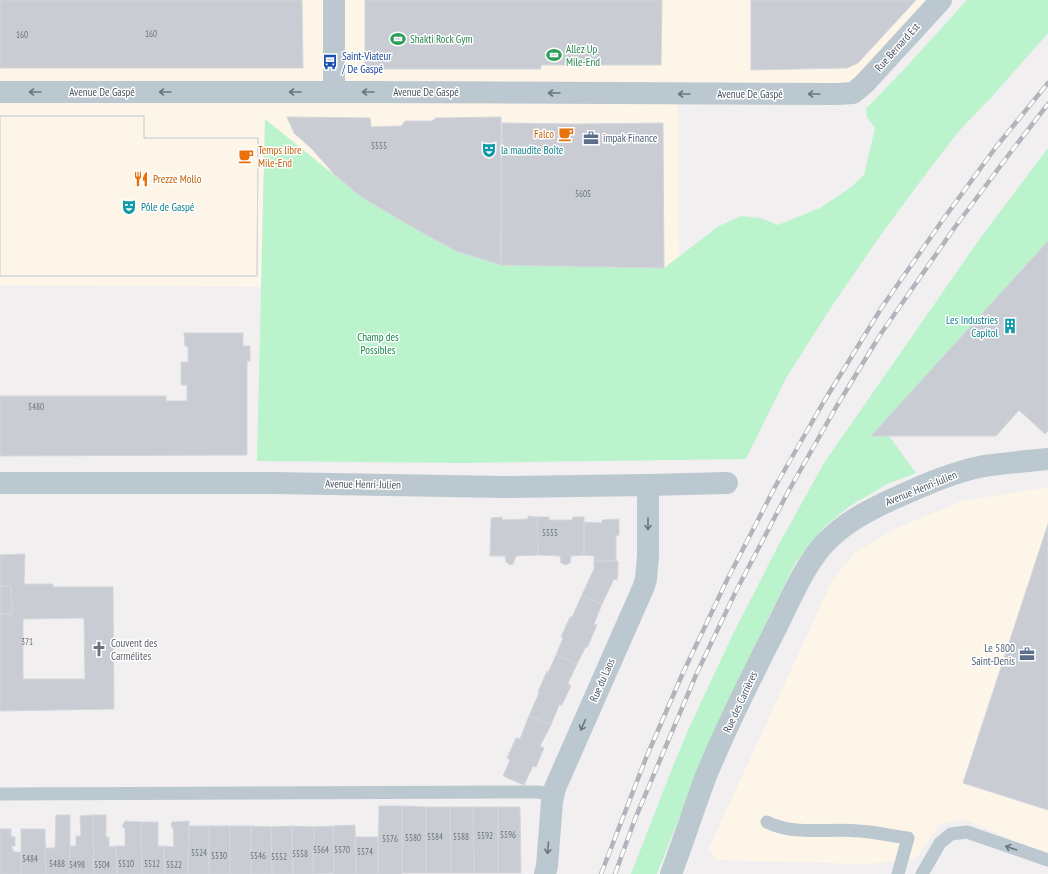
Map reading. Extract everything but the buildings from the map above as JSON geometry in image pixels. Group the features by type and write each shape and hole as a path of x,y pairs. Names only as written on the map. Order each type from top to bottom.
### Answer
{"street":[{"path":"334,0 334,92"},
{"name":"Rue Bernard Est","path":"853,93 864,84 941,0"},
{"name":"Avenue De Gaspé","path":"0,92 853,93"},
{"name":"Avenue Henri-Julien","path":"828,540 858,516 933,481 953,474 983,467 1013,462 1048,459"},
{"name":"Avenue Henri-Julien","path":"0,484 273,483 504,487 727,483"},
{"name":"Rue du Laos","path":"545,874 553,794 557,782 646,579 648,556 648,485"},
{"name":"Rue des Carrières","path":"671,874 706,777 746,689 810,563 828,540"}],"lane":[{"path":"0,794 536,792 553,794"},
{"path":"767,822 776,826 805,831 859,831 908,838 898,874"},
{"path":"922,874 940,843 951,834 967,832 1048,860"}],"shaded area":[{"path":"0,0 937,0 850,92 678,93 679,257 664,268 501,265 456,251 360,196 265,119 261,287 0,285"},
{"path":"1048,487 1048,854 963,819 939,825 916,858 868,864 717,860 709,848 832,581 855,553 895,529 962,501"}],"green space":[{"name":"Champ des Possibles","path":"967,0 1048,0 1048,33 997,91 959,131 885,229 832,306 786,378 746,459 461,463 257,461 265,119 360,196 456,251 501,265 664,268 719,226 741,216 760,218 778,225 820,208 850,188 864,175 875,128 867,117 866,109"},
{"path":"1048,148 1048,241 871,436 889,436 916,473 887,484 850,506 824,527 795,563 707,746 657,874 631,874 689,728 733,634 778,546 824,463 981,237"}],"railway":[{"path":"601,874 646,758 682,675 727,580 776,485 823,403 882,307 996,147 1048,83"},
{"path":"615,874 635,819 696,675 735,593 788,492 835,409 880,335 955,227 1048,104"}],"place":[{"name":"Shakti Rock Gym","path":"398,39"},
{"name":"Allez Up Mile-End","path":"554,55"},
{"name":"Saint-Viateur / De Gaspé","path":"330,62"},
{"name":"Falco","path":"566,134"},
{"name":"impak Finance","path":"591,138"},
{"name":"la maudite Boîte","path":"489,150"},
{"name":"Temps libre Mile-End","path":"246,156"},
{"name":"Prezze Mollo","path":"141,179"},
{"name":"Pôle de Gaspé","path":"129,207"},
{"name":"Les Industries Capitol","path":"1010,326"},
{"name":"Couvent des Carmélites","path":"99,649"},
{"name":"Le 5800 Saint-Denis","path":"1027,654"}]}
